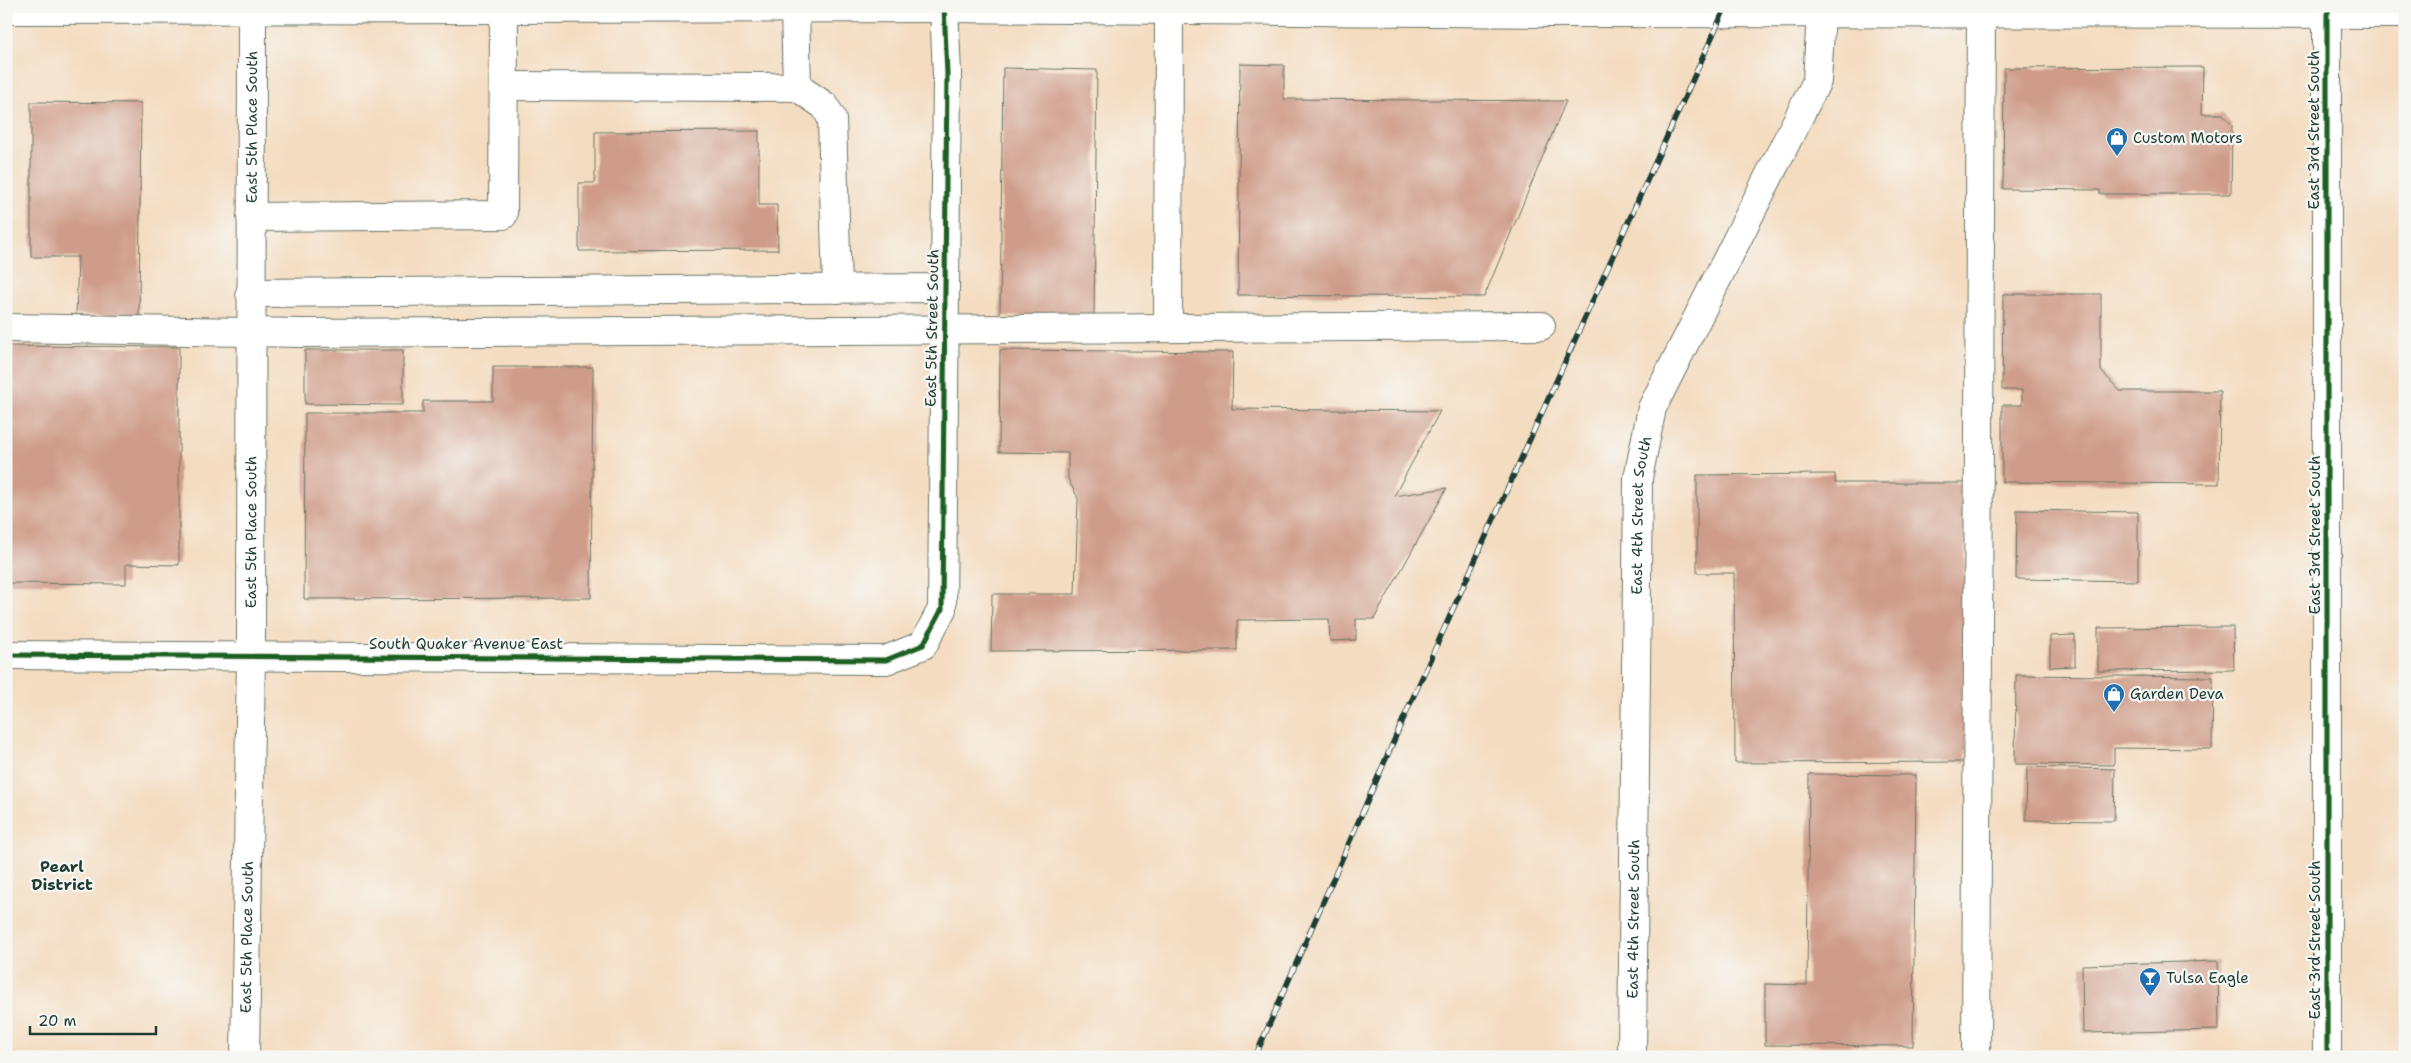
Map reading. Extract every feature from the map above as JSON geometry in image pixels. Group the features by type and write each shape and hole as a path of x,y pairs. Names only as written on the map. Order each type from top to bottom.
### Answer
{"street":[{"path":"6,10 252,8 795,9 944,7 1169,10 1639,10 1821,14 2327,10 2405,14"},
{"name":"East 5th Street South","path":"923,645 942,610 947,74 944,7"},
{"name":"East 5th Place South","path":"245,1057 251,655 250,293 252,8"},
{"path":"251,217 503,215 504,9"},
{"path":"795,9 797,87"},
{"path":"1168,328 1169,10"},
{"name":"East 3rd Street South","path":"2327,10 2327,1057"},
{"name":"East 4th Street South","path":"1632,1057 1638,478 1652,408 1817,81 1821,14"},
{"path":"1976,1057 1981,14"},
{"path":"504,86 797,87 825,106 832,119 836,289"},
{"path":"250,293 945,288"},
{"path":"6,328 251,332 1541,326"},
{"name":"South Quaker Avenue East","path":"6,655 886,660 923,645"}],"building":[{"path":"1240,64 1284,65 1284,99 1566,101 1484,297 1238,295"},
{"name":"Custom Motors","path":"2203,67 2202,114 2223,114 2232,125 2231,194 2100,194 2100,190 2003,189 2004,68"},
{"path":"1003,68 1097,70 1094,318 1000,316"},
{"path":"31,102 141,103 139,316 76,315 78,257 31,257"},
{"path":"759,131 759,205 777,205 778,250 579,251 579,183 595,183 595,132"},
{"path":"2003,294 2101,294 2101,371 2120,391 2220,391 2219,484 2002,482 2002,405 2022,405 2022,390 2002,390"},
{"path":"6,346 179,347 179,565 126,564 126,584 6,583"},
{"path":"305,350 403,350 403,405 305,404"},
{"path":"1000,350 1233,352 1232,409 1440,411 1394,496 1447,488 1374,619 1356,619 1356,640 1330,641 1329,619 1237,620 1237,650 991,651 992,594 1075,594 1078,498 1068,479 1068,453 999,452"},
{"path":"493,367 593,367 591,598 304,599 305,413 423,413 423,401 493,401"},
{"path":"1835,474 1835,483 1965,483 1966,762 1735,763 1734,573 1697,573 1697,475"},
{"path":"2017,510 2138,512 2138,581 2016,579"},
{"path":"2233,627 2234,670 2098,671 2098,628"},
{"path":"2075,635 2075,666 2050,667 2050,636"},
{"name":"Garden Deva","path":"2016,675 2213,677 2212,749 2114,748 2114,765 2015,764"},
{"path":"2027,767 2115,769 2114,821 2026,820"},
{"path":"1809,774 1916,775 1913,1046 1765,1045 1765,984 1807,985"},
{"name":"Tulsa Eagle","path":"2218,961 2219,1030 2083,1033 2082,965"}],"railway":[{"path":"1255,1057 1406,713 1726,6"}],"cycle path":[{"path":"6,655 886,660 923,645 942,609 947,74 944,6"},
{"path":"2327,1057 2327,14 2331,6"}],"place":[{"name":"Custom Motors","path":"2117,157"},
{"name":"Garden Deva","path":"2114,713"},
{"name":"Tulsa Eagle","path":"2150,997"}],"district":[{"name":"Pearl District","path":"62,875"}]}
